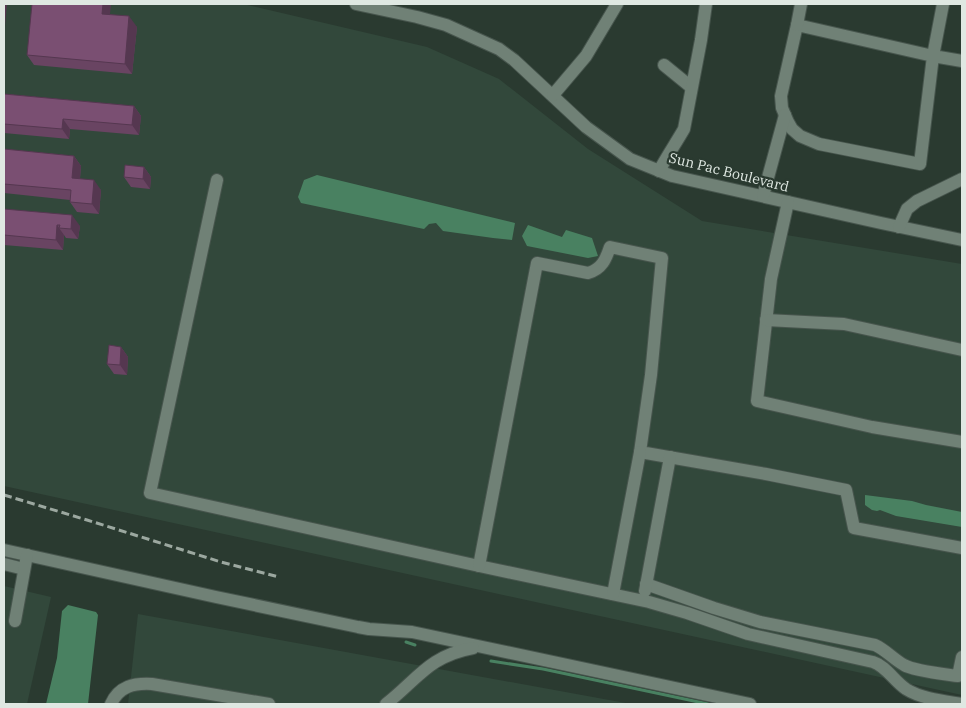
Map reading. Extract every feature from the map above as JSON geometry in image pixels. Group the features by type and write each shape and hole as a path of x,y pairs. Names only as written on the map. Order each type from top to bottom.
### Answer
{"street":[{"name":"Sun Pac Boulevard","path":"356,4 407,9 499,49 514,60 586,127 630,159 659,171 672,176 962,240"},
{"path":"553,95 586,56 617,4"},
{"path":"659,171 684,128 706,4"},
{"path":"801,4 781,96 782,108 792,129 800,136 819,144 920,164 933,56 943,4"},
{"path":"797,25 962,61"},
{"path":"664,65 691,88"},
{"path":"762,196 785,115"},
{"path":"899,227 907,210 917,201 962,179"},
{"path":"217,180 150,493 479,566 643,600 748,634 877,663 898,682 914,693 962,704"},
{"path":"788,202 771,279 757,400 872,427 962,442"},
{"path":"479,566 537,263 588,273 601,266 610,247 662,258 651,374 640,452 613,594"},
{"path":"766,320 844,324 962,350"},
{"path":"640,452 774,475 846,490 854,528 962,548"},
{"path":"643,600 670,457"},
{"path":"4,550 349,626 412,632 750,704"},
{"path":"15,621 26,555"},
{"path":"4,564 24,569"},
{"path":"646,584 760,622 874,645 886,651 901,664 911,668 958,676 962,657"},
{"path":"386,704 438,659 458,650 480,646"},
{"path":"111,704 123,689 140,684 152,684 269,704"}],"shaded area":[{"path":"4,4 243,4 427,47 499,79 588,149 702,221 962,264 962,695 4,486"},
{"path":"317,175 515,223 512,240 443,231 436,223 429,224 424,229 301,203 298,197 304,180"},
{"path":"528,225 562,237 566,230 592,238 598,256 588,258 527,246 522,236"},
{"path":"865,495 912,501 962,512 962,527 872,510 865,505"},
{"path":"4,586 51,597 27,704 4,704"},
{"path":"68,605 96,612 98,615 88,704 46,704 57,658 62,611"},
{"path":"138,614 631,704 128,704"}],"building":[{"path":"32,4 103,4 102,14 129,16 125,64 27,55"},
{"path":"4,94 134,106 132,125 63,119 62,129 4,124"},
{"path":"4,149 74,156 72,178 94,180 92,204 70,202 71,190 4,184"},
{"path":"125,165 144,167 143,179 124,177"},
{"path":"4,209 72,215 71,229 59,228 60,225 57,225 56,240 4,235"},
{"path":"109,345 121,347 120,365 107,364"}],"waterway":[{"path":"406,642 415,645"},
{"path":"491,661 543,669 708,704"}],"railway":[{"path":"4,495 221,562 279,577"}]}
